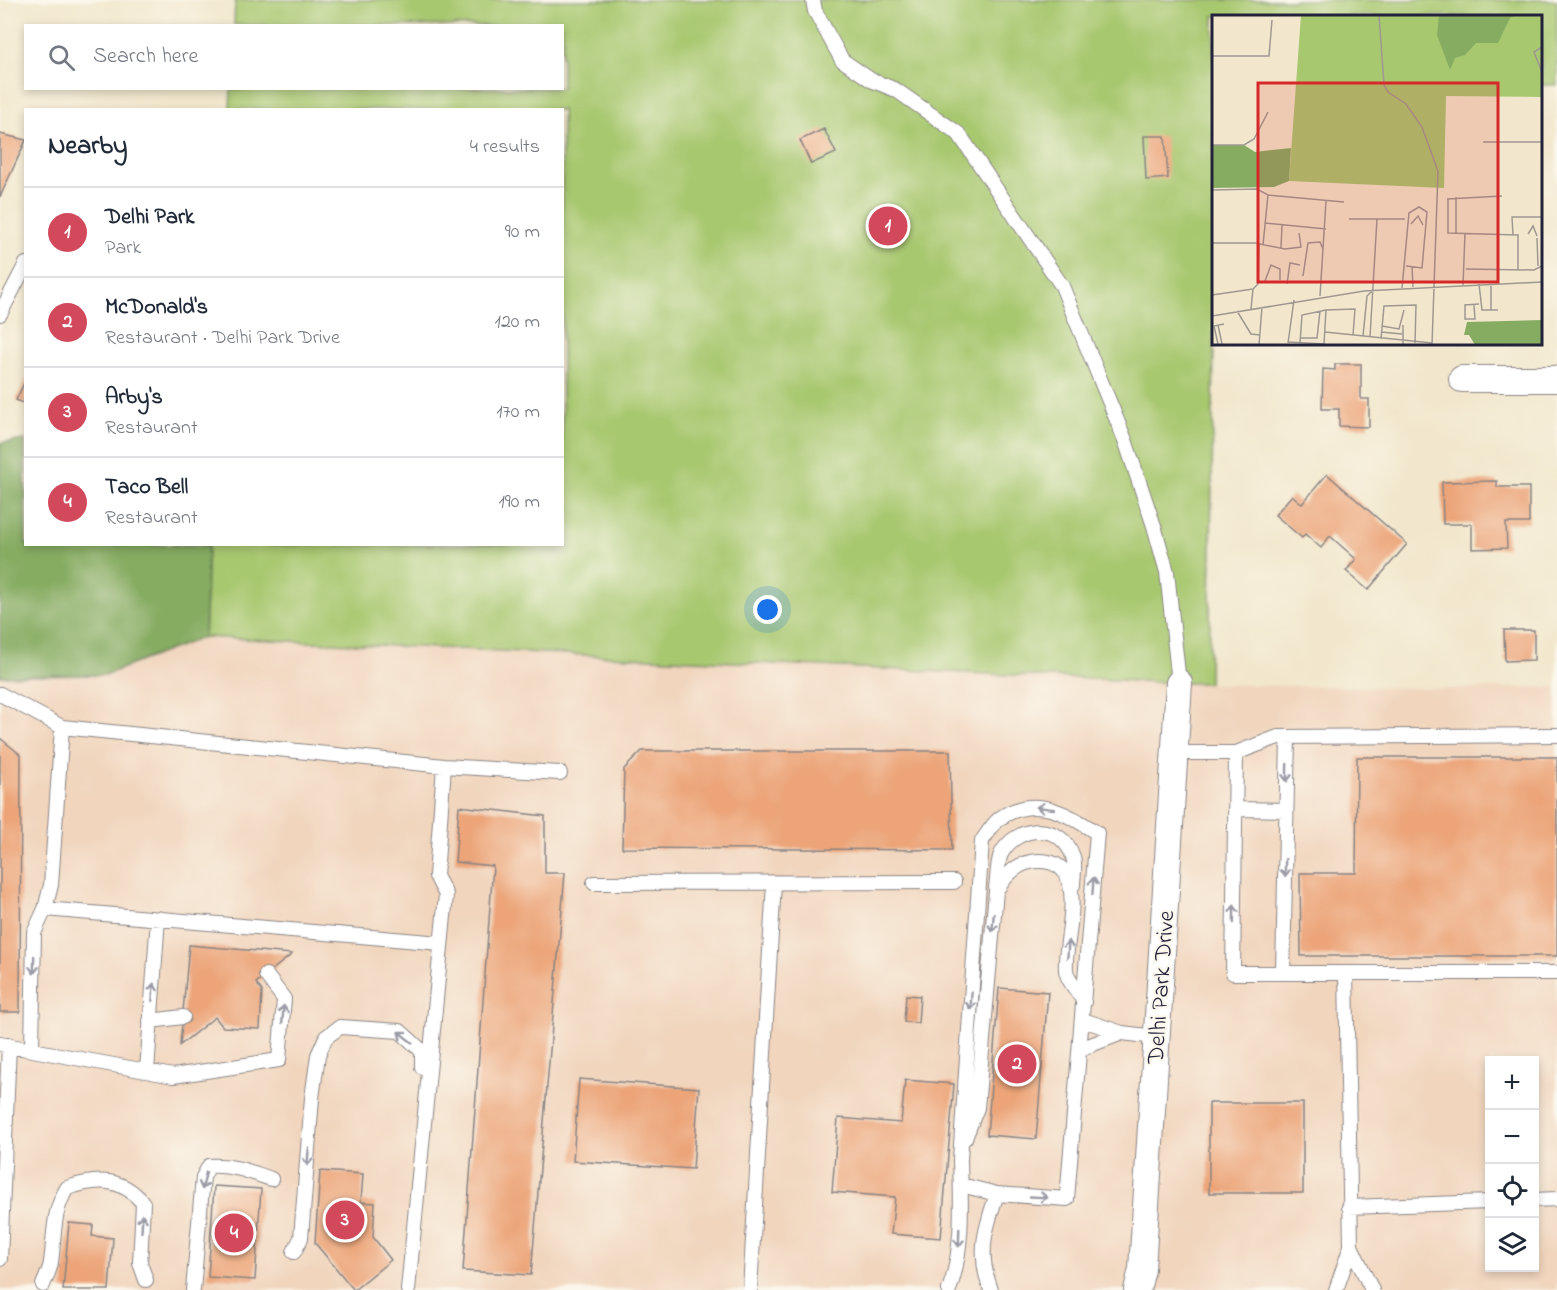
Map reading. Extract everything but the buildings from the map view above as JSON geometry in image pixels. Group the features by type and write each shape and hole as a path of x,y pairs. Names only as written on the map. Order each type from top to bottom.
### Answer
{"street":[{"path":"1462,378 1557,379"},
{"name":"Delhi Park Drive","path":"1137,1290 1142,1269 1179,683"}],"lane":[{"path":"813,0 815,11 842,60 872,80 896,90 959,134 1062,286 1125,440 1154,526 1167,572 1179,683"},
{"path":"0,314 24,268"},
{"path":"0,694 62,727 444,766 560,773"},
{"path":"32,1049 34,933 45,909 51,885 62,727"},
{"path":"1174,753 1236,753 1278,736 1557,735"},
{"path":"1283,973 1288,736"},
{"path":"1236,753 1233,973 1557,973"},
{"path":"408,1290 446,895 436,876 444,766"},
{"path":"949,1290 958,1264 960,1148 981,841 998,820 1018,808 1045,806 1072,815 1097,833 1067,1199 998,1194 961,1185"},
{"path":"1235,809 1286,810"},
{"path":"960,1148 977,1108 1000,856 1010,841 1029,831 1048,831 1065,840 1074,858 1066,972 1084,1002"},
{"path":"996,891 1006,874 1023,864 1038,861 1054,863 1066,872 1072,896"},
{"path":"750,1290 774,882"},
{"path":"594,883 954,882"},
{"path":"45,909 441,943"},
{"path":"147,1071 158,918"},
{"path":"1336,1290 1351,1246 1346,973"},
{"path":"0,1260 4,1044 99,1060 173,1076 279,1060 284,999 266,975"},
{"path":"150,1021 183,1017"},
{"path":"1083,1020 1122,1033 1156,1037"},
{"path":"294,1252 301,1238 312,1098 318,1055 326,1037 340,1027 400,1031 422,1051 422,1069 428,1086"},
{"path":"1080,1049 1122,1033"},
{"path":"193,1290 203,1177 209,1166 220,1165 241,1169 271,1179"},
{"path":"43,1285 51,1265 54,1222 58,1203 67,1188 86,1182 109,1182 132,1190 143,1203 140,1263 146,1280"},
{"path":"991,1290 983,1267 983,1245 987,1223 998,1194"},
{"path":"1539,1200 1557,1199"},
{"path":"1349,1207 1485,1202"},
{"path":"1351,1246 1372,1290"}],"shaded area":[{"path":"204,637 1179,683 1448,689 1557,687 1557,1290 0,1290 0,676 105,675"}],"green space":[{"path":"235,0 1557,0 1557,85 1542,85 1542,15 1212,15 1212,345 1214,345 1209,683 1179,683 204,637 208,546 564,546 564,108 230,108 231,90 564,90 564,24 234,24"},
{"path":"24,440 24,546 208,546 204,637 105,675 0,676 0,443"}],"place":[{"name":"Delhi Park","path":"888,226"},
{"name":"McDonald's","path":"1017,1064"},
{"name":"Arby's","path":"345,1220"},
{"name":"Taco Bell","path":"234,1233"}]}
